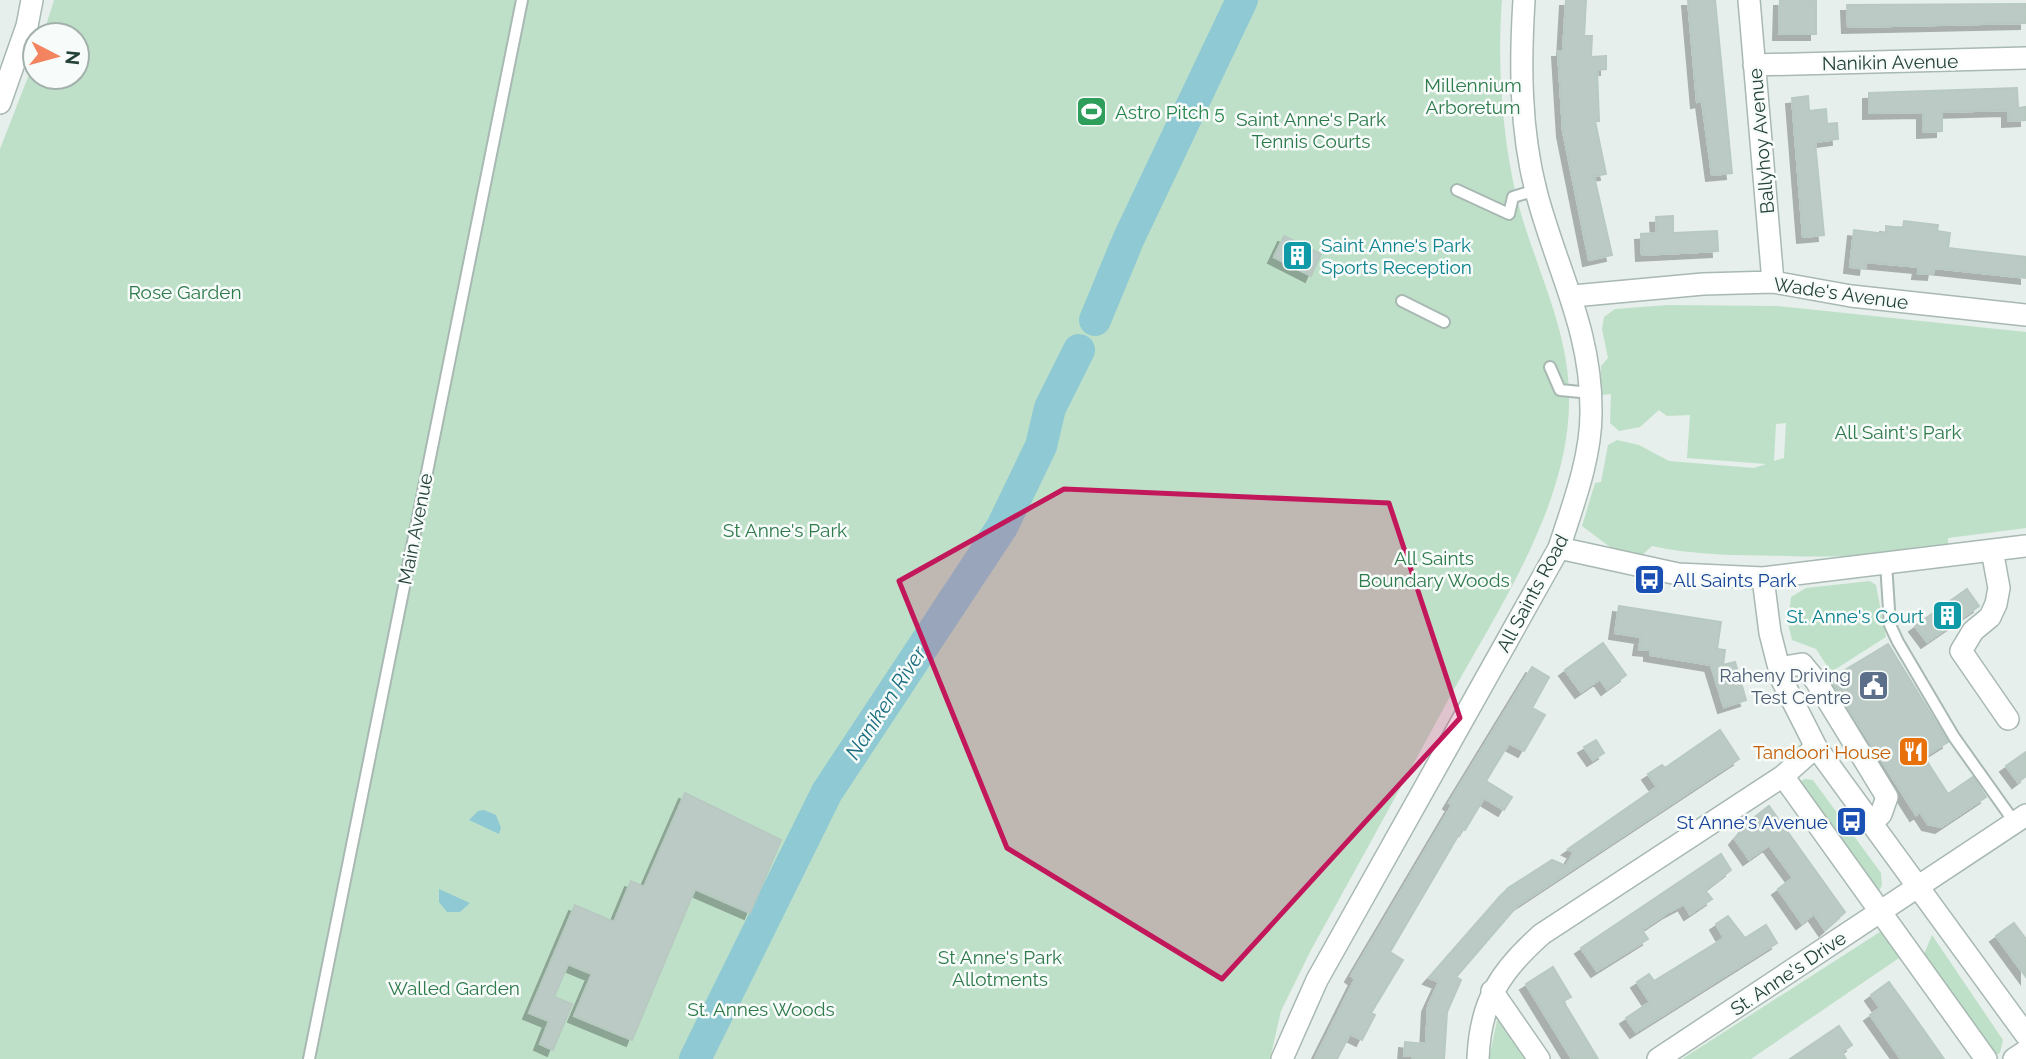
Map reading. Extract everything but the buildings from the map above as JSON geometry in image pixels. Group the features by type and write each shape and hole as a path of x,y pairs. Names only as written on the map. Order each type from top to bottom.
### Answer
{"street":[{"path":"0,103 27,26 32,0"},
{"name":"All Saints Road","path":"1282,1059 1317,980 1559,548 1582,470 1591,416 1588,358 1573,296 1550,243 1536,190 1523,99 1521,55 1524,0"},
{"name":"Ballyhoy Avenue","path":"1749,0 1773,282"},
{"name":"Nanikin Avenue","path":"1754,65 2026,58"},
{"name":"Wade's Avenue","path":"1573,296 1703,284 1773,282 1851,296 2026,315"},
{"path":"1559,548 1678,574 1763,578 2026,546"},
{"path":"1992,550 1998,588 1996,604 1990,617 1973,631 1961,651 2008,719"},
{"path":"1763,578 1779,667 1816,747 2026,1035"},
{"path":"1779,667 1802,664 1816,681 1887,797 1881,814 1871,824"},
{"path":"1478,1059 1479,1035 1492,991 1513,959 1542,934 1783,776 1816,747"},
{"path":"1783,776 1986,1059"},
{"path":"1918,887 2021,819"},
{"name":"St. Anne's Drive","path":"1658,1059 1918,887"},
{"path":"1492,991 1539,1059"},
{"path":"2014,1059 2026,1051"}],"lane":[{"name":"Main Avenue","path":"309,1059 522,0"},
{"path":"1457,190 1509,214 1513,197 1536,190"},
{"path":"1402,301 1444,322"},
{"path":"1550,367 1560,390 1591,393"},
{"path":"1886,563 1890,625 1898,642 1954,737 2021,819"}],"highlighted area":[{"path":"1064,489 1389,503 1460,718 1222,979 1007,848 899,581"}],"green space":[{"name":"St Anne's Park","path":"54,0 1502,0 1501,73 1511,172 1523,220 1563,343 1569,394 1567,435 1545,516 1527,555 1311,950 1281,1011 1270,1059 0,1059 0,149 23,91 91,91 91,21 47,21"},
{"name":"All Saint's Park","path":"1668,305 1778,306 2026,332 2026,528 1948,538 1948,545 1867,555 1807,557 1719,554 1652,546 1640,557 1614,550 1582,526 1595,483 1601,482 1608,445 1617,440 1639,445 1669,461 1754,468 1766,464 1687,458 1690,415 1667,416 1659,410 1640,427 1619,431 1610,423 1611,394 1601,395 1601,366 1608,358 1602,329 1604,317 1615,309","holes":["1786,423 1784,458 1774,461 1776,424"]},
{"path":"1870,581 1876,585 1886,637 1831,672 1816,649 1792,640 1788,623 1791,597 1806,588"},
{"path":"1805,779 1813,780 1881,873 1882,885 1878,893 1798,783"},
{"path":"1883,930 1902,956 1751,1059 1682,1059"},
{"path":"1932,935 2003,1040 2000,1053 1990,1057 1924,966 1924,954"},
{"path":"1497,1020 1501,1022 1525,1059 1489,1059"}],"water":[{"path":"484,810 496,815 501,828 499,834 469,820 478,811"},
{"path":"439,889 470,903 460,912 447,912 439,902"}],"waterway":[{"path":"1128,240 1242,0"},
{"path":"1095,320 1126,245"},
{"name":"Naniken River","path":"695,1059 827,792 1002,527 1041,446 1050,408 1079,350"}],"place":[{"name":"Astro Pitch 5","path":"1092,112"},
{"name":"Saint Anne's Park Sports Reception","path":"1298,256"},
{"name":"All Saints Park","path":"1650,580"},
{"name":"St. Anne's Court","path":"1947,616"},
{"name":"Raheny Driving Test Centre","path":"1874,686"},
{"name":"Tandoori House","path":"1914,752"},
{"name":"St Anne's Avenue","path":"1851,822"}],"park label":[{"name":"Millennium Arboretum","path":"1473,96"},
{"name":"Saint Anne's Park Tennis Courts","path":"1311,130"},
{"name":"Rose Garden","path":"185,292"},
{"name":"All Saints Boundary Woods","path":"1434,569"},
{"name":"St Anne's Park Allotments","path":"1000,968"},
{"name":"Walled Garden","path":"454,988"},
{"name":"St. Annes Woods","path":"761,1009"}]}
